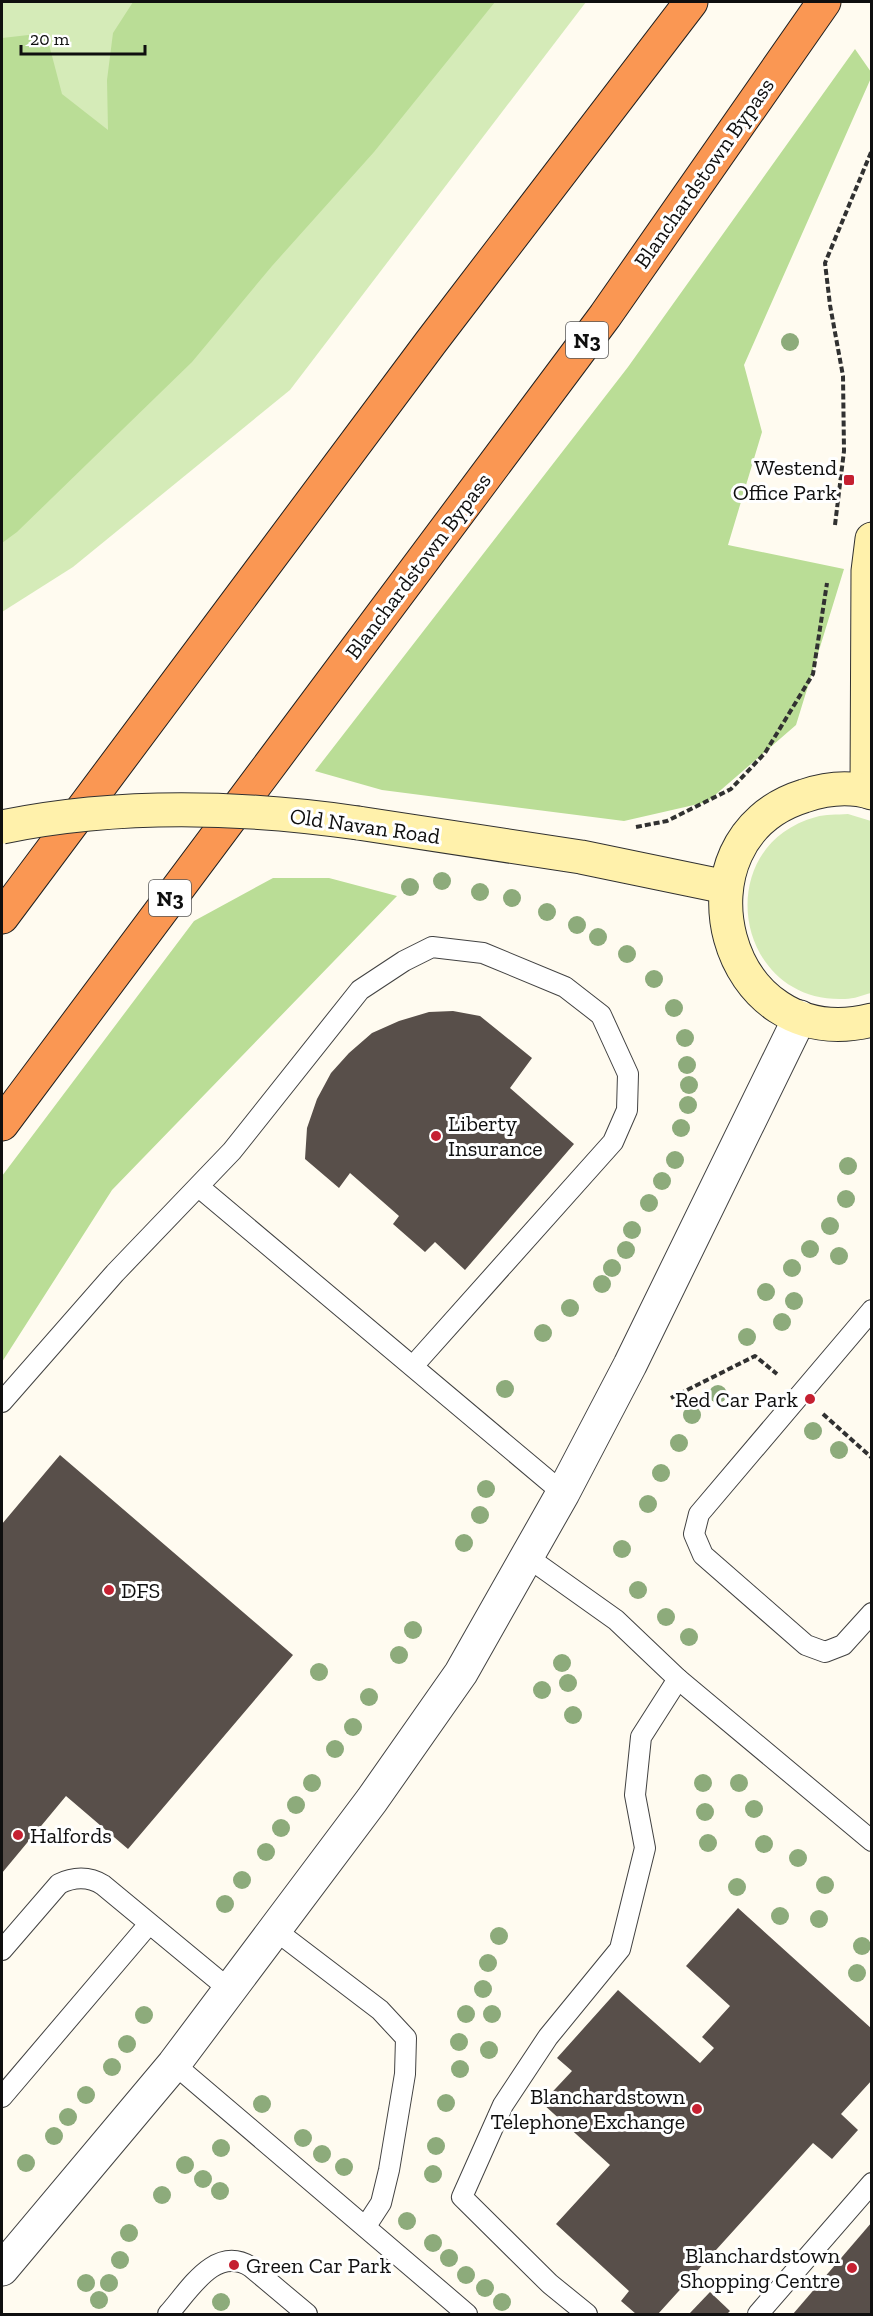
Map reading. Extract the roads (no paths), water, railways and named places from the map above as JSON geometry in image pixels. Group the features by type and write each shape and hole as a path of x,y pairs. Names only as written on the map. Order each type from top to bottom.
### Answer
{"highway":[{"path":"2,917 431,342 691,2"},
{"name":"Blanchardstown Bypass","path":"2,1124 605,316 824,2"},
{"path":"2,884 139,700 431,342"}],"street":[{"path":"872,539 868,571 869,792 843,789 820,791 797,798 776,809 754,828 738,851 726,887 727,932 742,970 763,995 781,1008 800,1017 825,1024 851,1025 872,1020"},
{"name":"Old Navan Road","path":"2,827 99,812 200,809 307,816 581,857 726,887"},
{"path":"2,2269 174,2064 275,1930 460,1673 563,1493 693,1241 800,1017"}],"lane":[{"path":"2,1402 115,1273 232,1151 360,990 404,961 432,947 483,953 566,987 602,1015 628,1074 627,1110 613,1142 413,1366"},
{"path":"199,1187 563,1493"},
{"path":"872,1310 699,1514 694,1534 703,1555 806,1646 825,1652 843,1645 872,1613"},
{"path":"526,1556 616,1620 678,1679 872,1841"},
{"path":"587,2314 550,2284 462,2197 503,2104 548,2037 620,1949 645,1848 635,1795 641,1737 678,1679"},
{"path":"2,1950 59,1884 68,1880 89,1878 97,1881 230,1990"},
{"path":"2,2097 149,1924"},
{"path":"275,1930 380,2010 406,2038 405,2074 389,2170 381,2203 366,2226"},
{"path":"174,2064 467,2314"},
{"path":"758,2314 872,2183"},
{"path":"168,2314 207,2270 218,2262 231,2260 241,2261 251,2267 306,2314"}],"place":[{"name":"Westend Office Park","path":"849,480"},
{"name":"Liberty Insurance","path":"436,1136"},
{"name":"Red Car Park","path":"810,1399"},
{"name":"DFS","path":"109,1590"},
{"name":"Halfords","path":"18,1835"},
{"name":"Blanchardstown Telephone Exchange","path":"697,2109"},
{"name":"Green Car Park","path":"234,2265"},
{"name":"Blanchardstown Shopping Centre","path":"852,2268"}]}
